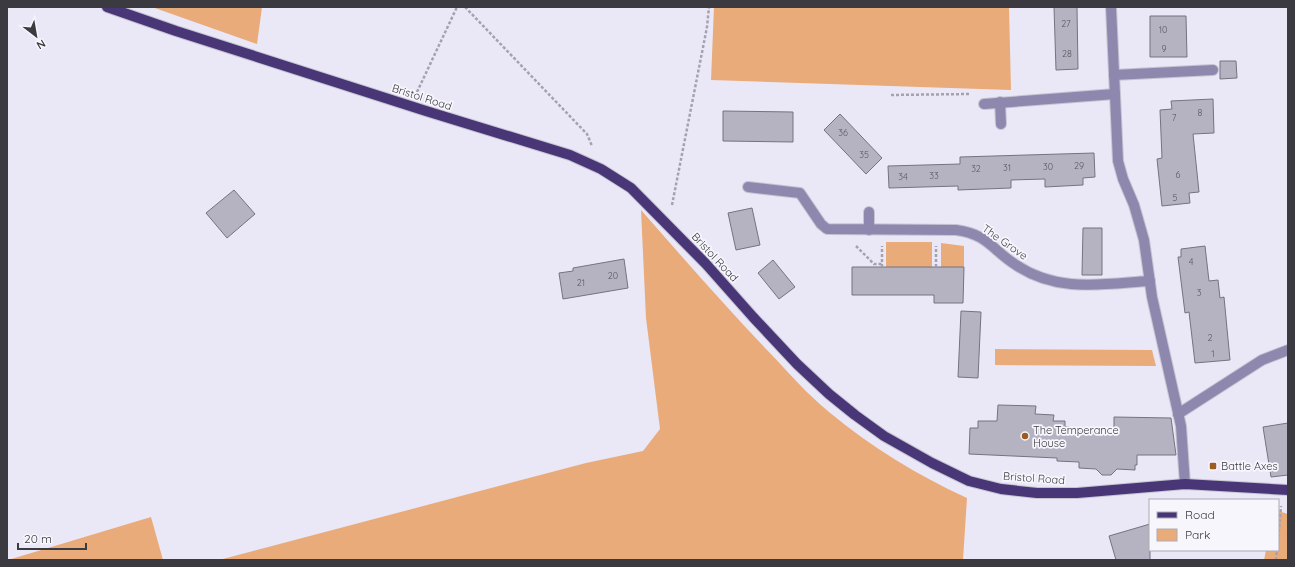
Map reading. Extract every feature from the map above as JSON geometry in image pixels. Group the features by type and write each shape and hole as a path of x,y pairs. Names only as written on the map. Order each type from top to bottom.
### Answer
{"main road":[{"name":"Bristol Road","path":"107,7 176,31 570,155 601,169 631,188 706,264 797,364 829,394 884,436 932,463 969,481 1001,489 1037,493 1077,493 1186,484 1285,490"}],"street":[{"path":"1110,7 1118,161 1134,205 1144,240 1152,297 1183,442 1186,484"},
{"path":"1114,75 1213,70"},
{"path":"984,104 1115,94"},
{"path":"1000,102 1002,124"},
{"name":"The Grove","path":"748,187 800,193 824,227 831,230 937,230 968,232 991,244 1015,265 1029,273 1056,282 1070,285 1085,285 1150,281"},
{"path":"868,230 869,212"},
{"path":"1178,414 1262,360 1288,350"}],"path":[{"path":"411,106 457,7"},
{"path":"465,7 587,134 601,169"},
{"path":"668,225 707,27 709,7"},
{"path":"891,95 984,94 984,104"},
{"path":"852,230 852,242 874,264 882,266 882,230"},
{"path":"936,267 937,230"},
{"path":"1279,535 1285,490"}],"green space":[{"path":"152,7 262,7 257,44"},
{"path":"714,7 1009,7 1011,90 711,80"},
{"path":"641,210 736,317 798,383 821,405 861,437 895,460 930,480 967,498 963,560 219,560 586,463 643,451 660,429 646,318"},
{"path":"886,242 932,242 932,267 886,267"},
{"path":"941,243 964,246 964,267 941,267"},
{"path":"995,349 1152,350 1156,366 995,365"},
{"path":"1279,511 1288,514 1288,560 1264,560 1266,551 1279,551"},
{"path":"151,517 163,560 8,560"}],"building":[{"path":"1054,7 1077,7 1078,69 1056,70"},
{"path":"1150,16 1186,16 1187,57 1150,57"},
{"path":"1220,61 1236,61 1237,78 1220,79"},
{"path":"1213,99 1214,133 1193,134 1199,192 1189,193 1190,203 1162,206 1157,159 1162,158 1160,110 1172,109 1171,101"},
{"path":"723,111 793,112 793,142 723,141"},
{"path":"840,114 882,158 866,174 824,130"},
{"path":"1094,153 1095,177 1083,178 1083,185 1045,187 1045,179 1011,180 1011,188 958,190 958,186 889,188 888,166 960,164 960,157"},
{"path":"234,190 255,214 227,238 206,213"},
{"path":"752,208 760,245 736,250 728,213"},
{"path":"1083,228 1102,228 1102,275 1082,275"},
{"path":"1205,246 1209,281 1218,280 1220,298 1224,297 1230,360 1195,363 1189,312 1185,313 1178,257 1181,257 1181,249"},
{"path":"624,259 628,288 563,299 559,273 573,271 573,268"},
{"path":"773,260 795,287 779,299 758,273"},
{"path":"852,267 964,267 963,303 934,303 934,295 852,295"},
{"path":"961,311 981,312 978,378 958,377"},
{"name":"The Temperance House","path":"998,405 1036,406 1035,414 1054,415 1053,421 1065,421 1065,427 1069,427 1069,431 1114,433 1114,417 1171,418 1176,455 1137,455 1137,465 1135,465 1135,470 1117,469 1111,475 1102,475 1096,469 1079,468 1079,462 1057,461 1057,458 969,454 970,428 978,428 978,421 997,421"},
{"path":"1288,423 1288,475 1271,477 1263,427"},
{"path":"1149,524 1150,560 1116,560 1109,536"}],"place":[{"name":"The Temperance House","path":"1025,436"},
{"name":"Battle Axes","path":"1213,466"}]}
